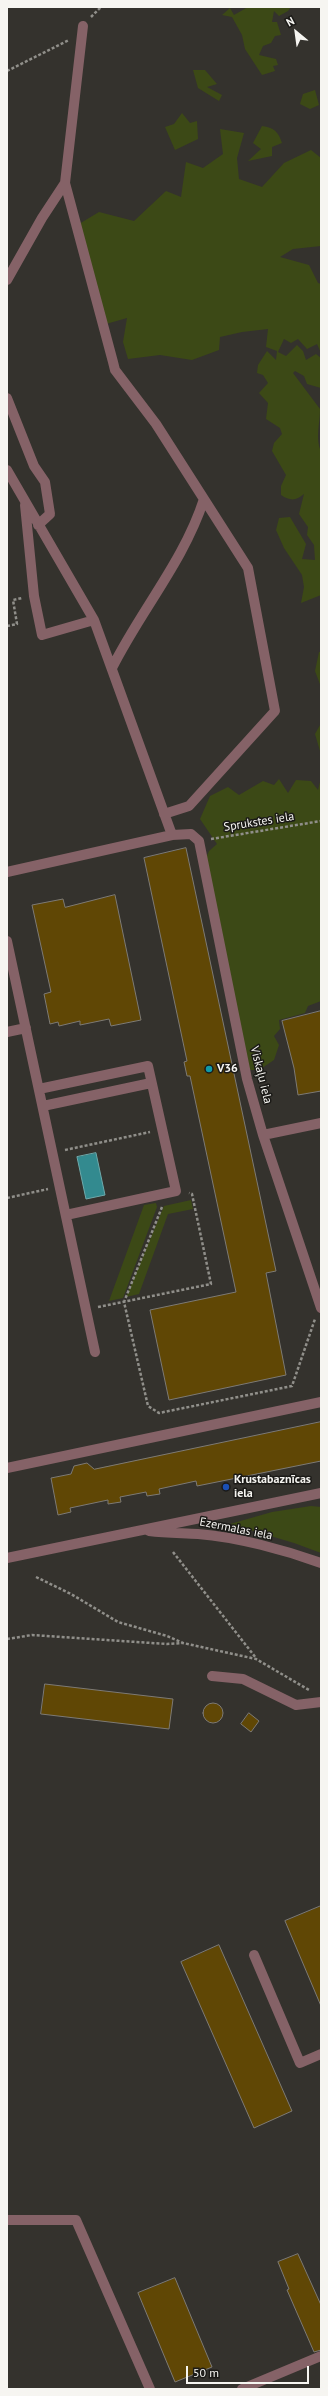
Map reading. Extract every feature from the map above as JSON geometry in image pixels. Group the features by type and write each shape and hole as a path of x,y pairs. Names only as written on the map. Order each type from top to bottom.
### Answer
{"street":[{"path":"82,30 65,183 115,370 156,424 248,568 275,711 189,806 164,814"},
{"path":"7,280 42,218 65,183"},
{"path":"7,398 34,466 45,482 50,514 38,525"},
{"path":"7,470 94,620 172,836"},
{"path":"112,668 128,635 167,579 196,525 204,499"},
{"path":"25,501 34,596 42,635 94,620"},
{"path":"7,872 172,836 191,834 199,841"},
{"name":"Viskaļu iela","path":"199,841 247,1079 263,1135 320,1306"},
{"path":"7,941 95,1352"},
{"path":"7,1032 26,1028"},
{"path":"39,1089 148,1066 152,1083 162,1130 172,1192 66,1215"},
{"path":"43,1106 152,1083"},
{"path":"263,1135 321,1123"},
{"path":"7,1468 321,1402"},
{"name":"Ezermalas iela","path":"7,1558 321,1493"},
{"name":"Ezermalas iela","path":"145,1530 173,1534 198,1534 224,1538 289,1553 321,1563"},
{"path":"212,1676 243,1679 296,1705 321,1702"},
{"path":"254,1956 300,2063 321,2054"},
{"path":"7,2220 76,2220 150,2389"},
{"path":"244,2389 321,2356"}],"path":[{"path":"7,71 82,30"},
{"path":"7,626 17,624 13,600 34,596"},
{"name":"Sprukstes iela","path":"199,841 321,821"},
{"path":"53,1152 162,1130"},
{"path":"7,1198 60,1187"},
{"path":"86,1310 124,1302 211,1284 192,1194 172,1192 124,1302 148,1406 159,1413 292,1386 320,1306"},
{"path":"173,1552 256,1658 314,1694"},
{"path":"36,1577 71,1594 118,1622 167,1636 183,1643 256,1658"},
{"path":"7,1639 32,1635 167,1644 183,1643"}],"green space":[{"path":"248,7 291,7 288,11 279,16 274,11 272,22 277,22 281,35 275,36 271,43 263,46 259,55 276,59 278,65 273,66 275,71 262,75 245,49 242,35 232,17 222,15 230,8 234,15"},
{"path":"193,70 205,70 217,84 207,87 222,95 219,101 198,88"},
{"path":"315,90 319,105 310,109 300,104 303,94"},
{"path":"182,113 190,123 197,121 198,139 175,150 165,127 174,124"},
{"path":"262,126 275,131 282,143 272,147 272,156 248,161 261,149 253,143"},
{"path":"220,129 244,133 237,158 239,179 262,187 284,163 311,150 321,158 321,246 293,249 280,257 309,265 318,283 321,284 321,353 317,344 307,349 298,339 291,343 284,339 278,352 286,356 297,345 303,351 306,360 316,354 321,358 321,388 307,384 304,376 295,371 293,373 320,409 318,441 321,452 321,595 301,603 304,587 302,575 284,548 276,530 279,518 290,517 306,544 302,559 315,560 314,545 307,535 308,527 299,514 304,494 293,499 281,495 281,486 286,475 272,451 274,443 282,434 280,428 266,419 268,403 259,393 268,383 263,375 257,373 258,365 267,351 276,360 277,351 266,347 268,329 242,332 220,337 219,350 192,360 160,355 128,359 123,342 127,318 106,324 79,224 99,212 134,221 166,191 181,197 186,162 203,168 223,154"},
{"path":"319,652 321,652 321,687 315,671"},
{"path":"320,725 321,726 320,751 315,734"},
{"path":"321,778 321,1001 308,1006 305,1013 279,1020 280,1029 274,1036 279,1045 274,1060 259,1070 248,1070 206,858 209,851 217,844 200,819 210,796 228,787 239,795 263,781 274,785 279,779 288,793 296,780 311,781 318,790"},
{"path":"191,1200 193,1209 168,1214 139,1294 126,1297 164,1206"},
{"path":"156,1203 157,1207 123,1298 109,1301 144,1205"},
{"path":"311,1506 321,1507 321,1553 294,1543 230,1524 272,1512"}],"water":[{"path":"96,1153 105,1195 86,1199 77,1157"}],"building":[{"name":"V36","path":"186,848 276,1271 266,1273 286,1375 169,1400 150,1310 236,1292 190,1076 187,1076 184,1062 187,1061 144,858"},
{"path":"115,895 141,1020 111,1026 109,1019 80,1025 80,1021 59,1026 58,1022 50,1024 44,994 51,992 32,905 63,899 65,907"},
{"path":"321,1011 321,1091 298,1095 294,1068 282,1021"},
{"path":"321,1422 321,1461 197,1486 196,1481 159,1489 160,1494 147,1496 146,1492 120,1497 121,1502 108,1504 108,1500 70,1508 71,1512 58,1515 51,1478 71,1474 74,1466 87,1463 94,1469"},
{"path":"45,1684 173,1699 169,1729 41,1714"},
{"path":"213,1703 220,1706 223,1713 220,1720 213,1723 206,1720 203,1713 206,1706"},
{"path":"249,1713 259,1721 251,1732 241,1724"},
{"path":"321,1906 321,2006 285,1921"},
{"path":"219,1945 292,2111 254,2128 181,1962"},
{"path":"298,2254 321,2305 321,2350 314,2352 287,2290 289,2289 278,2262"},
{"path":"175,2278 212,2367 175,2382 138,2293"}],"place":[{"name":"V36","path":"209,1069"},
{"name":"Krustabaznīcas iela","path":"226,1487"}]}
